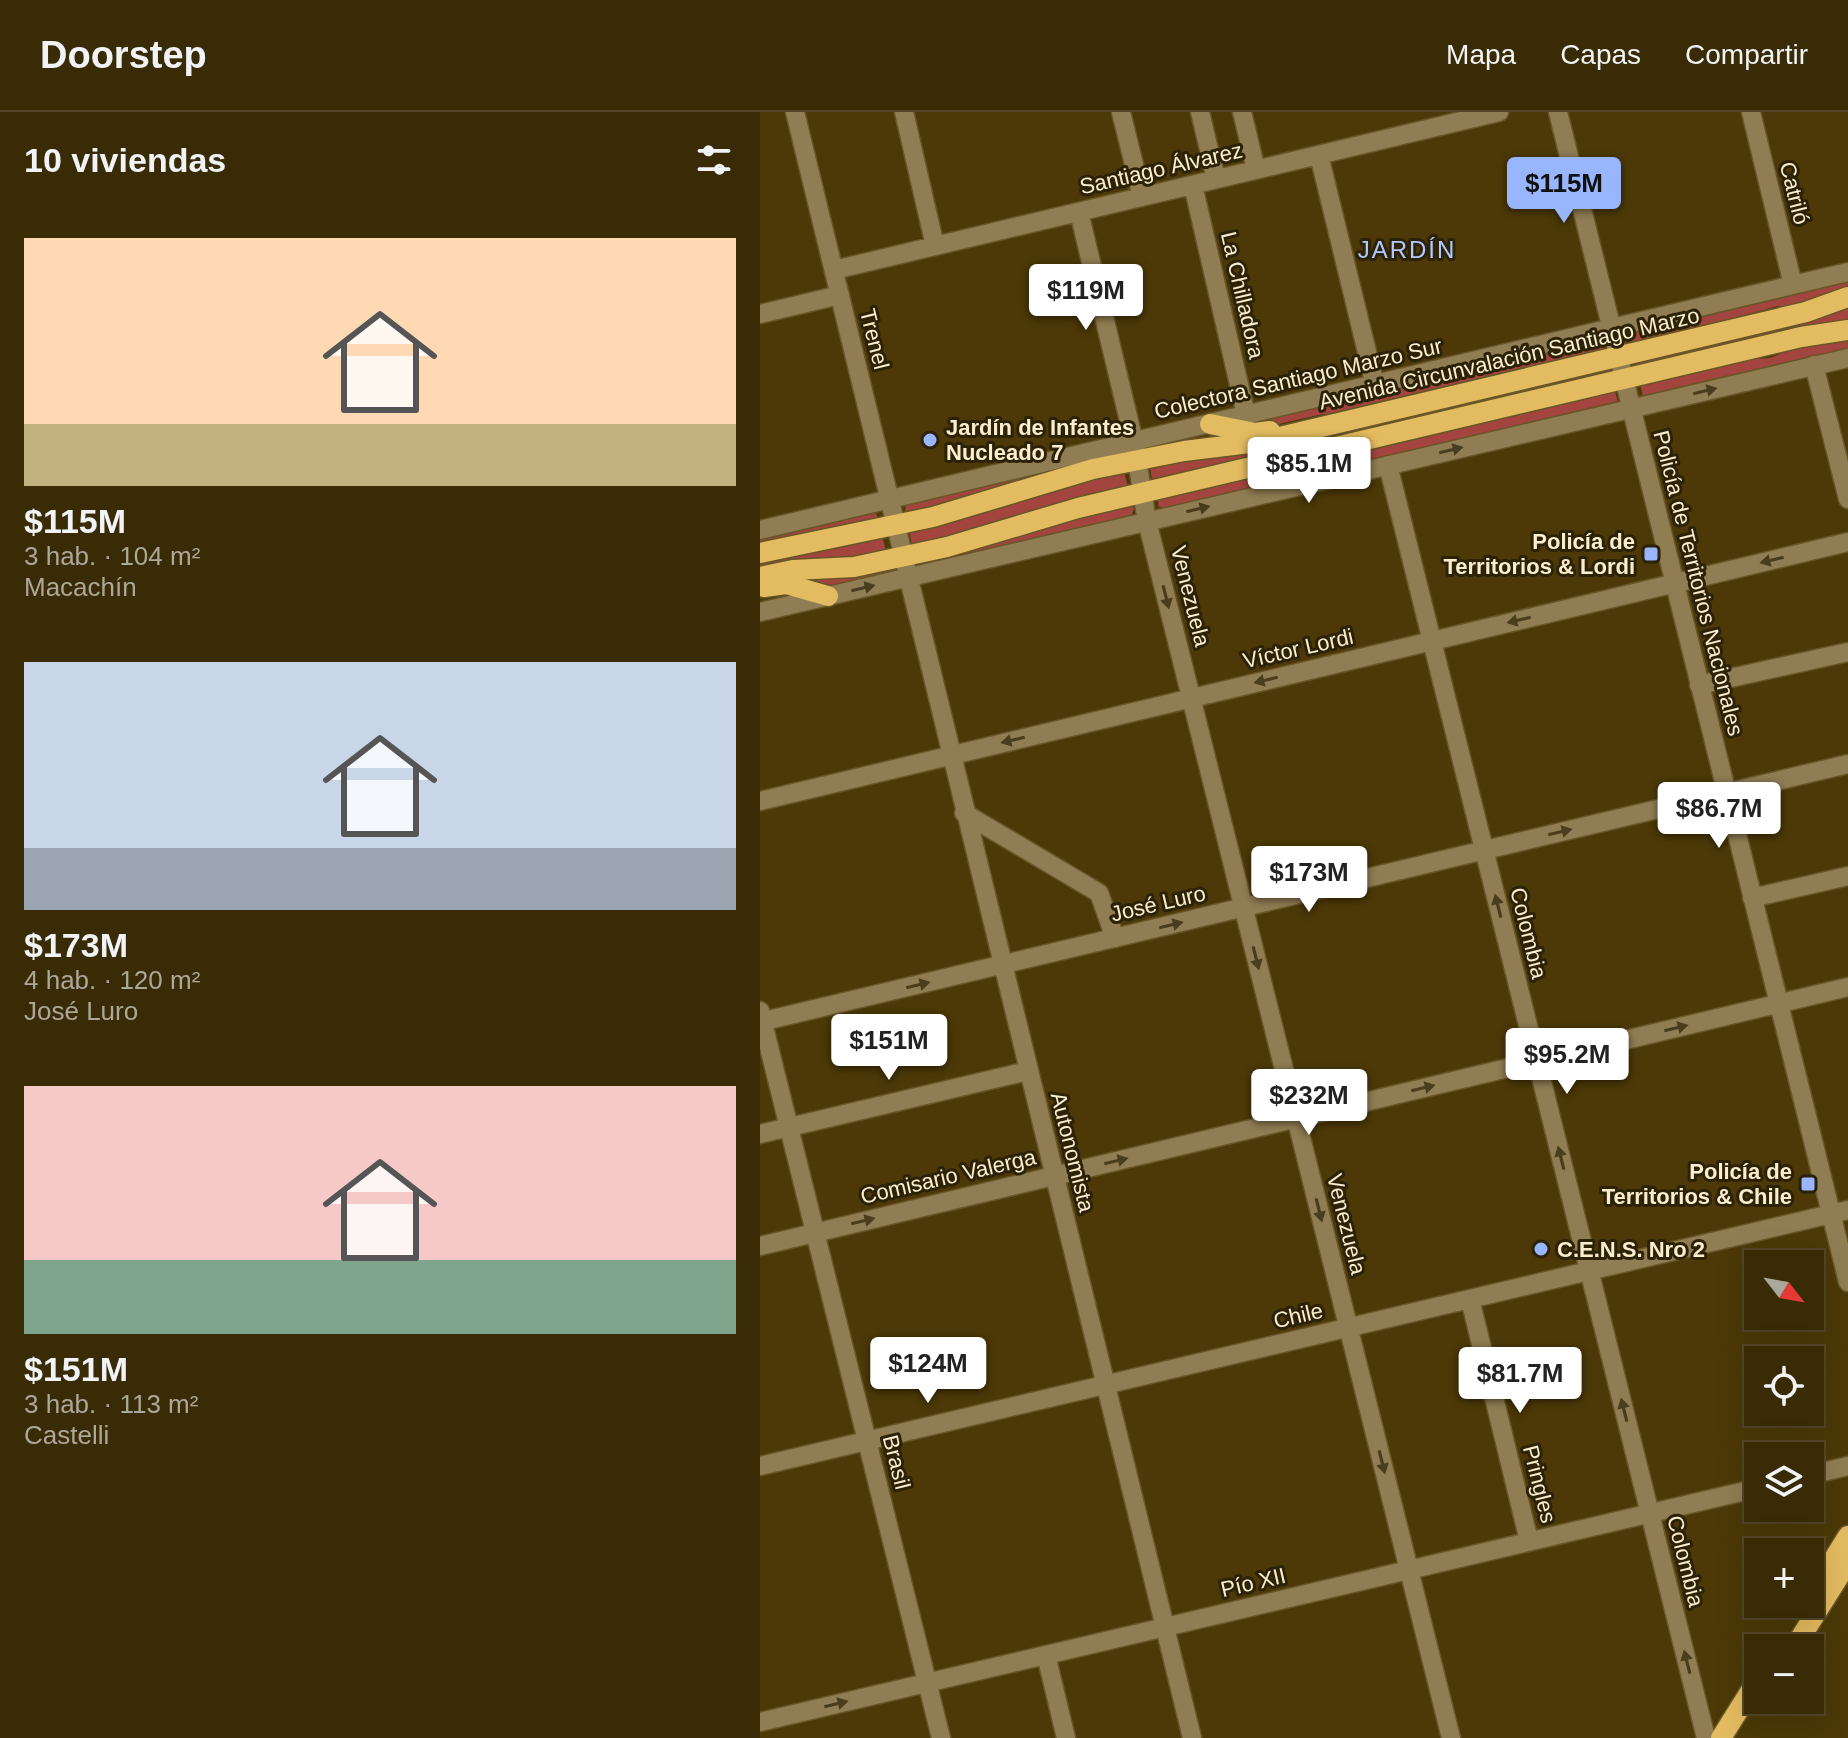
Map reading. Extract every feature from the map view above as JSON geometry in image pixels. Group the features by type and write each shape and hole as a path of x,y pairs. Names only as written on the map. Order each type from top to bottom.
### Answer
{"main road":[{"name":"Avenida Circunvalación Santiago Marzo","path":"760,553 895,526 1085,471 1136,451 1251,444 1806,312 1848,297"},
{"name":"Avenida Circunvalación Santiago Marzo","path":"760,577 793,570 854,567 902,557 1143,493 1801,337 1848,330"},
{"path":"1210,424 1259,433 1324,420 1353,420"},
{"path":"760,587 786,584 828,596"},
{"path":"1802,1634 1844,1559 1848,1536"},
{"path":"1824,1581 1844,1559"},
{"path":"1721,1738 1744,1701"},
{"path":"1737,1738 1752,1714"}],"street":[{"path":"904,112 935,246"},
{"path":"1121,112 1142,197"},
{"path":"1200,112 1216,179"},
{"path":"1242,112 1256,170"},
{"name":"Santiago Álvarez","path":"834,270 1319,155 1443,119 1499,112"},
{"name":"Policía de Territorios Nacionales","path":"1558,112 1779,1004 1839,1212 1848,1282"},
{"name":"Catriló","path":"1751,112 1793,285"},
{"name":"Trenel","path":"801,113 834,270 907,578"},
{"path":"1319,155 1375,385"},
{"name":"La Chilladora","path":"1193,185 1246,415"},
{"name":"Venezuela","path":"1079,212 1136,451 1147,521 1451,1738"},
{"name":"Colectora Santiago Marzo Sur","path":"760,530 890,500 1136,451 1210,424 1848,272"},
{"path":"760,314 840,295"},
{"path":"760,612 1848,358"},
{"path":"1814,365 1848,499"},
{"name":"Colombia","path":"1388,465 1706,1738"},
{"name":"Víctor Lordi","path":"760,801 1848,542"},
{"name":"Autonomista","path":"907,578 1192,1738"},
{"path":"1699,685 1848,652"},
{"name":"José Luro","path":"761,1018 1002,965 1848,764"},
{"path":"964,813 1099,893 1115,938"},
{"path":"1752,898 1848,876"},
{"name":"Comisario Valerga","path":"760,1246 1848,987"},
{"name":"Brasil","path":"761,1018 941,1738"},
{"path":"760,1134 1028,1071"},
{"name":"Chile","path":"760,1466 1839,1212"},
{"name":"Pringles","path":"1470,1299 1529,1541"},
{"path":"1824,1472 1848,1466"},
{"name":"Pío XII","path":"760,1722 1744,1491"},
{"path":"1046,1655 1066,1738"}],"shaded area":[{"path":"1848,279 1848,291 1791,309 1778,306 1749,314 1741,321 1632,344 1630,332"},
{"path":"1848,304 1848,323 1637,368 1635,361"},
{"path":"1848,336 1848,351 1643,396 1640,384 1748,356 1772,357 1795,345"},
{"path":"1601,339 1603,350 1374,408 1318,415 1261,428 1241,422"},
{"path":"1607,367 1609,373 1152,481 1150,466"},
{"path":"1615,391 1618,403 1166,509 1158,506 1159,497"},
{"path":"1093,457 964,501 905,511 906,502"},
{"path":"1124,472 1128,487 970,534 912,545 909,530 1082,480"},
{"path":"1132,505 1134,509 1130,518 948,557 1037,526"},
{"path":"875,511 879,520 760,545 760,538"},
{"path":"882,536 887,554 760,570 760,560 822,551"},
{"path":"890,568 892,572 832,587 786,577"}],"place":[{"name":"Jardín de Infantes Nucleado 7","path":"930,440"},
{"name":"Policía de Territorios & Lordi","path":"1651,554"},
{"name":"Policía de Territorios & Chile","path":"1808,1184"},
{"name":"C.E.N.S. Nro 2","path":"1541,1249"}],"district":[{"name":"JARDÍN","path":"1407,250"}]}
